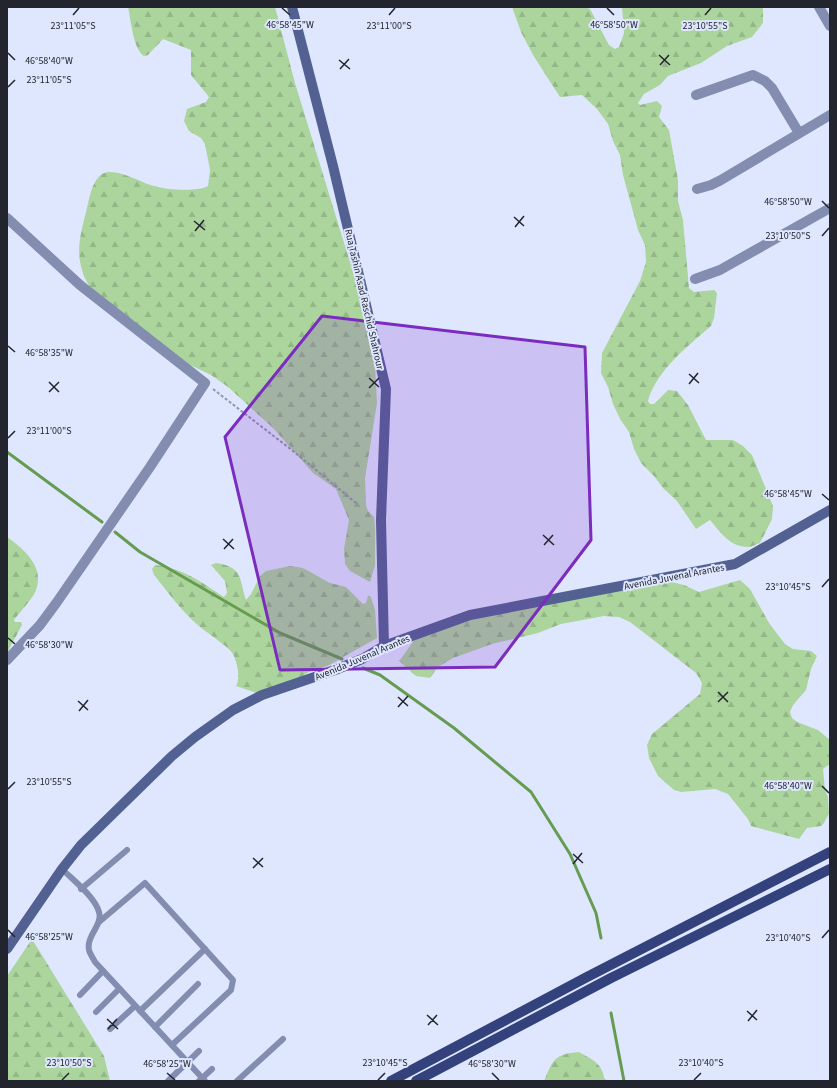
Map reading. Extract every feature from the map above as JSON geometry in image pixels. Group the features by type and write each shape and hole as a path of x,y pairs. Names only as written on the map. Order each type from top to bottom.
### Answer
{"main road":[{"path":"391,1081 587,977 830,852"},
{"path":"416,1081 611,978 830,869"}],"street":[{"name":"Rua Tashin Asad Raschid Shahrour","path":"292,7 335,173 386,389 381,520 384,646"},
{"path":"819,7 830,26"},
{"path":"696,95 753,75 765,81 772,88 799,133"},
{"path":"697,188 711,185 721,180 830,115"},
{"path":"695,279 720,270 830,208"},
{"path":"7,218 80,285 205,383 150,467 57,602 40,625 7,660"},
{"name":"Avenida Juvenal Arantes","path":"7,949 62,869 81,845 172,756 195,737 233,710 262,695 335,670 362,659 384,646 470,615 735,564 830,510"}],"lane":[{"path":"81,889 127,850"},
{"path":"62,869 96,903 100,913 99,922 90,939 89,950 94,962 172,1045 202,1080 212,1069"},
{"path":"99,922 145,883 233,980 230,990 172,1045"},
{"path":"140,1011 205,949"},
{"path":"80,995 103,971"},
{"path":"155,1027 198,984"},
{"path":"96,1012 119,989"},
{"path":"110,1030 135,1006"},
{"path":"237,1081 283,1039"},
{"path":"168,1081 199,1051"}],"path":[{"path":"205,383 293,451 356,504"}],"highlighted area":[{"path":"322,316 585,347 591,540 495,667 280,670 225,437"}],"green space":[{"path":"128,7 275,7 295,83 353,272 375,365 377,403 365,478 366,505 368,511 374,517 375,528 375,565 370,582 350,571 345,564 344,549 349,520 336,489 313,473 273,428 228,387 211,375 167,354 89,286 81,268 79,244 89,199 92,188 102,174 107,172 121,173 154,186 167,189 189,190 208,186 210,170 205,144 201,138 189,131 184,121 187,109 206,102 209,97 191,75 191,50 163,39 148,55 144,56 137,47 135,41"},
{"path":"512,7 585,7 590,9 609,45 615,49 619,47 624,33 622,7 763,7 763,23 752,37 727,46 701,63 668,76 660,85 644,94 638,103 640,105 657,101 662,106 659,117 669,130 678,180 678,201 683,220 689,288 694,292 714,290 717,293 714,318 711,326 665,369 652,390 648,401 650,404 654,404 668,390 677,391 688,405 706,440 733,440 743,446 752,455 773,506 772,519 760,543 748,547 731,542 710,520 696,529 677,501 663,488 641,463 634,449 629,432 620,419 613,404 608,387 601,373 602,353 640,281 646,262 645,245 638,230 623,175 620,155 613,141 608,124 597,109 582,95 560,97 533,55 521,32"},
{"path":"7,537 20,547 31,559 38,574 38,582 33,597 14,620 15,622 21,622 22,625 7,653"},
{"path":"216,563 231,567 236,571 241,580 246,600 251,594 260,576 266,571 290,566 303,568 330,583 346,587 363,604 366,603 368,596 371,597 375,610 377,638 329,665 309,672 282,689 260,694 236,686 238,679 237,666 231,651 186,614 154,575 152,569 155,565 183,572 224,597 227,593 225,581 211,565"},
{"path":"663,580 684,585 699,592 740,580 750,589 769,623 785,644 793,649 811,651 817,656 811,669 806,690 793,705 790,712 792,718 797,722 818,730 830,740 830,764 823,769 829,813 821,826 807,828 799,839 751,826 748,819 728,794 715,789 681,792 674,790 658,776 649,758 647,745 652,734 700,694 702,683 696,673 630,622 619,617 604,616 561,624 538,633 492,644 453,658 438,667 430,678 416,676 398,660 400,660 415,639 434,628 614,586"},
{"path":"32,939 104,1056 110,1081 7,1081 7,976"},
{"path":"579,1052 599,1065 604,1078 608,1081 544,1081 552,1063 556,1059 564,1054"}],"waterway":[{"path":"7,452 102,522"},
{"path":"115,532 140,552 280,633 342,659"},
{"path":"363,668 380,675 454,728 531,792 570,854 596,913 601,938"},
{"path":"611,1013 624,1081"}]}
